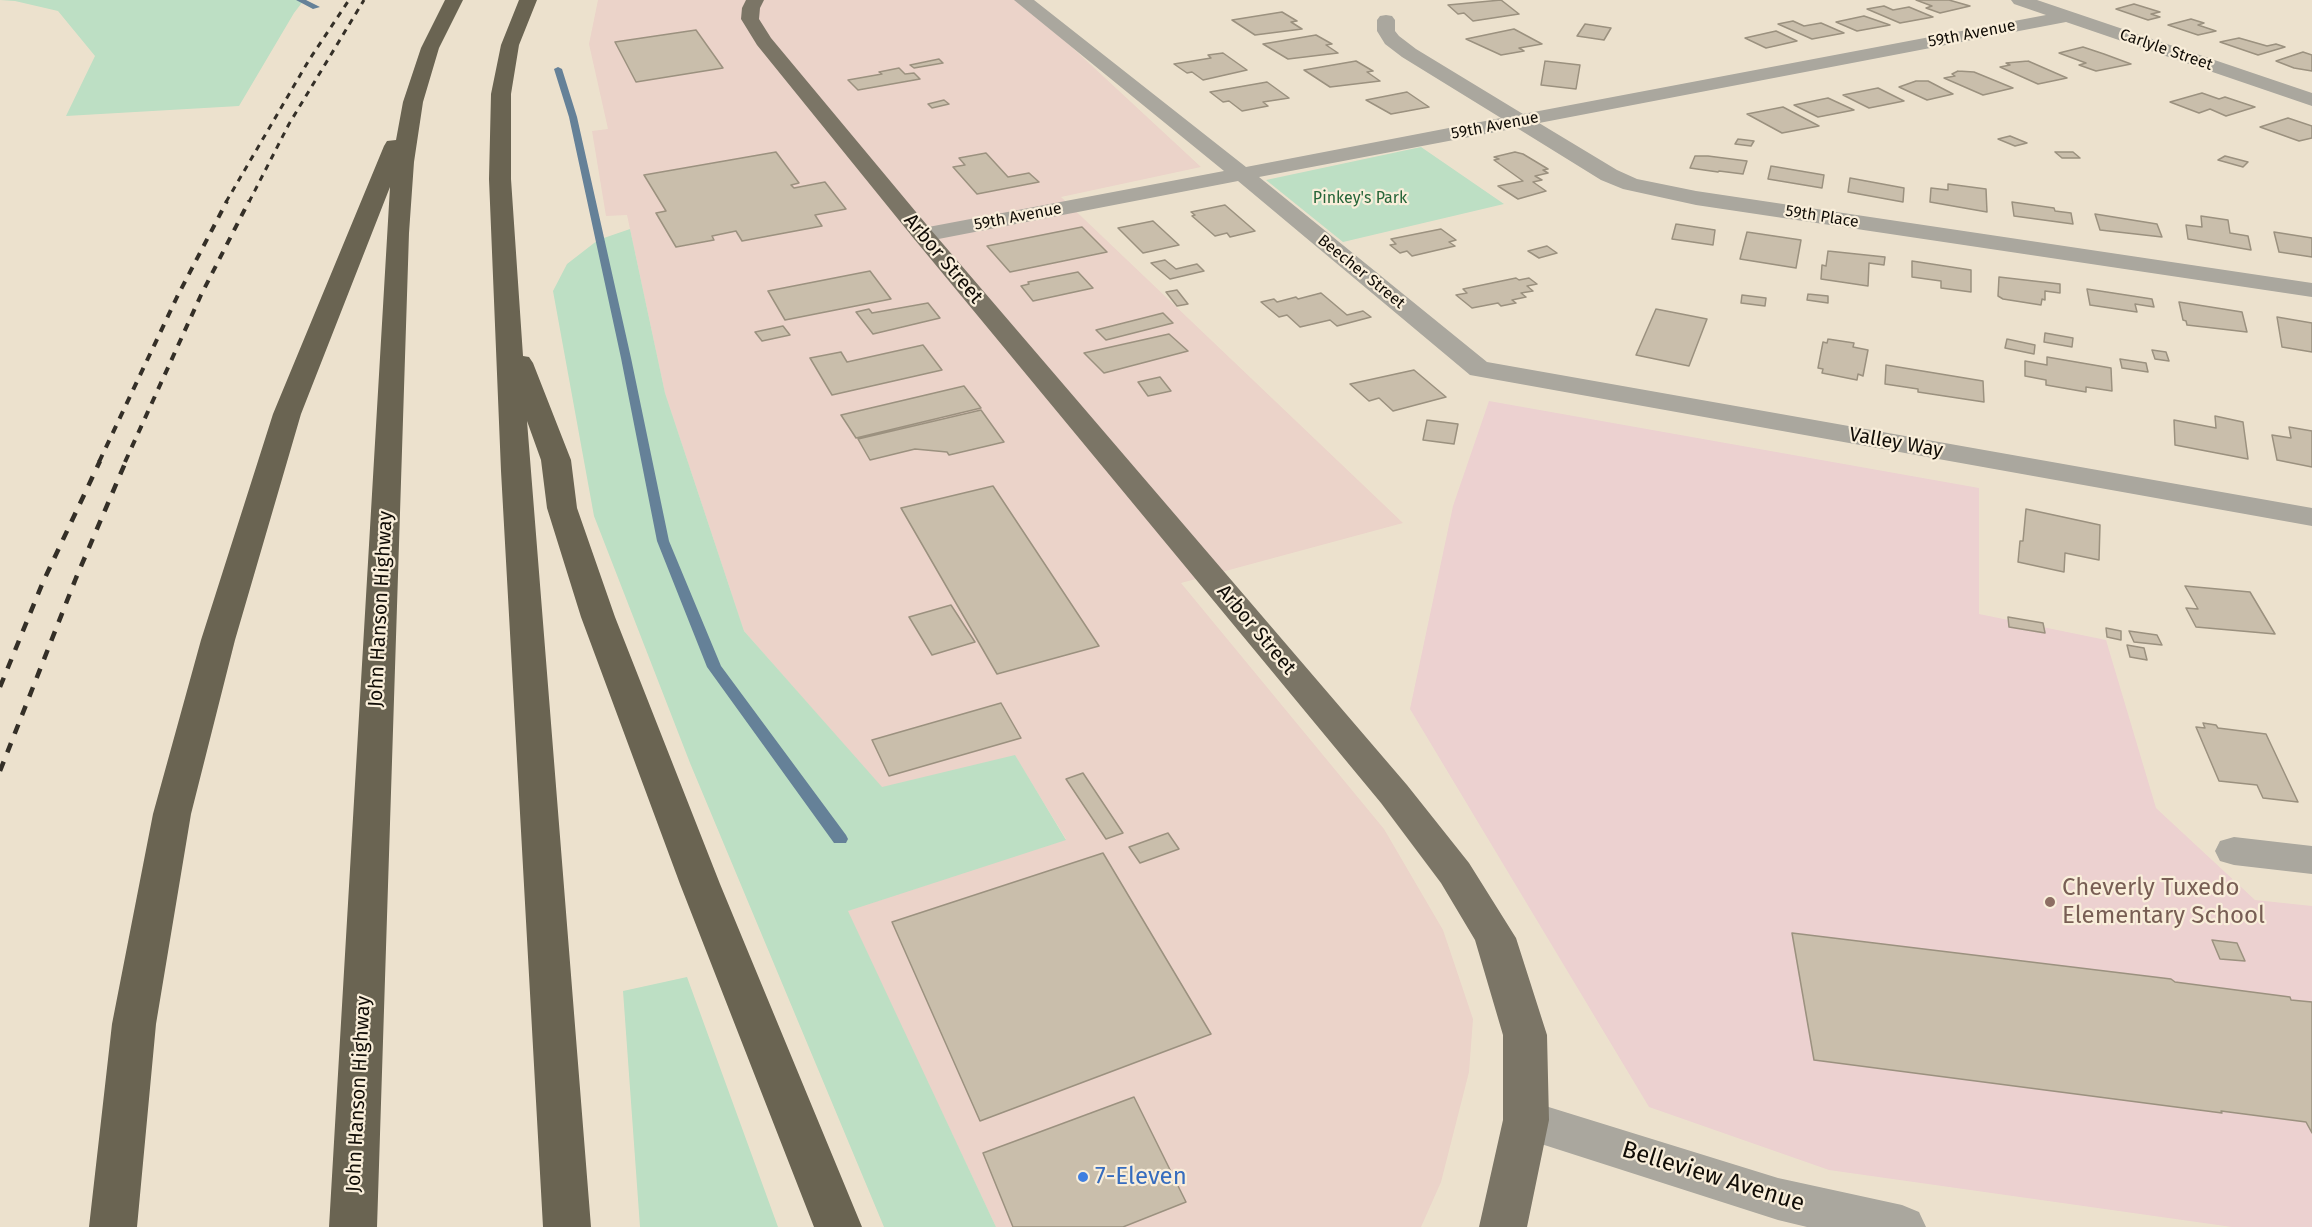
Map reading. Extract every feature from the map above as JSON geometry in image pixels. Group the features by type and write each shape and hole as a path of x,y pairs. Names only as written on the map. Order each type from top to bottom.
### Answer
{"highway":[{"name":"John Hanson Highway","path":"353,1227 397,233 403,162 413,102 430,48 454,0"},
{"path":"528,0 510,45 501,94 500,179 567,1227"},
{"path":"113,1227 138,1001 172,814 218,640 287,414 413,102"},
{"path":"508,329 556,460 562,508 598,617 700,884 838,1227"}],"main road":[{"name":"Arbor Street","path":"755,0 751,8 753,25 923,235 1394,794 1455,873 1495,938 1524,1035 1526,1119 1503,1227"}],"street":[{"name":"Beecher Street","path":"1023,0 1242,174 1479,369"},
{"name":"Carlyle Street","path":"2020,0 2312,100"},
{"name":"59th Avenue","path":"923,235 2067,16"},
{"name":"59th Place","path":"1386,20 1386,31 1392,40 1409,53 1609,175 1647,188 1696,198 2312,290"},
{"name":"Valley Way","path":"1479,369 2309,520"},
{"path":"2234,851 2312,860"},
{"name":"Belleview Avenue","path":"1526,1119 1778,1199 1902,1227"}],"shaded area":[{"path":"598,0 1021,0 1201,167 1061,197 1403,523 1181,583 1384,829 1443,930 1473,1019 1469,1072 1441,1182 1421,1227 996,1227 847,911 1066,839 1015,756 882,788 744,631 665,393 627,215 606,216 592,131 608,129 589,44"},
{"path":"1489,401 1979,488 1979,614 2106,640 2156,808 2255,900 2312,906 2312,1227 2232,1227 1829,1170 1649,1107 1410,709 1453,506"}],"green space":[{"path":"0,0 304,0 239,106 66,116 95,56 58,11 15,1"},
{"name":"Pinkey's Park","path":"1421,147 1504,204 1343,242 1266,180"},
{"path":"630,229 665,393 744,631 882,787 1015,755 1066,840 848,911 996,1227 884,1227 690,763 594,516 553,291 567,264 598,240"},
{"path":"687,977 778,1227 640,1227 623,991"}],"building":[{"path":"1501,0 1519,14 1473,21 1464,13 1458,14 1448,5"},
{"path":"1916,0 1949,0 1970,6 1940,13 1926,8 1932,6"},
{"path":"2134,4 2160,12 2151,14 2160,17 2148,20 2116,9"},
{"path":"1884,6 1893,10 1909,7 1933,17 1900,23 1867,9"},
{"path":"1282,12 1297,21 1291,22 1302,29 1255,35 1232,20"},
{"path":"1864,16 1890,25 1857,31 1836,22"},
{"path":"2191,19 2204,23 2198,25 2216,31 2198,35 2168,25"},
{"path":"1793,21 1804,26 1821,23 1844,33 1812,39 1778,24"},
{"path":"1585,24 1611,28 1604,40 1577,36"},
{"path":"1514,29 1542,44 1519,48 1524,51 1501,55 1466,39"},
{"path":"696,30 723,68 636,82 615,42"},
{"path":"1776,31 1797,41 1766,48 1745,38"},
{"path":"1316,35 1332,44 1326,45 1338,53 1288,59 1263,44"},
{"path":"2239,38 2267,46 2276,44 2285,47 2258,55 2220,42"},
{"path":"2083,47 2131,64 2096,71 2079,65 2086,63 2059,53"},
{"path":"2303,52 2312,55 2312,71 2294,68 2276,61"},
{"path":"1223,53 1247,70 1203,80 1174,64 1211,58 1208,55"},
{"path":"939,59 943,63 914,68 910,65"},
{"path":"1356,61 1373,71 1367,72 1380,81 1330,87 1304,70"},
{"path":"1545,61 1580,65 1576,89 1541,85"},
{"path":"2028,61 2067,78 2038,84 2000,67 2010,65 2006,63"},
{"path":"899,68 905,74 914,73 920,79 858,90 848,80 882,74 879,72"},
{"path":"1958,71 1974,72 2013,88 1983,95 1944,78 1955,76 1952,74"},
{"path":"1916,81 1928,81 1953,94 1927,100 1899,87"},
{"path":"1267,82 1289,98 1263,102 1268,106 1242,111 1229,101 1223,102 1210,92"},
{"path":"1878,88 1904,101 1869,108 1843,95"},
{"path":"1407,92 1429,107 1391,114 1366,100"},
{"path":"2202,93 2219,99 2225,97 2255,107 2226,116 2210,109 2199,113 2170,102"},
{"path":"1828,98 1854,110 1818,117 1794,105"},
{"path":"944,100 949,104 932,108 928,104"},
{"path":"1783,107 1819,126 1782,133 1747,114"},
{"path":"2288,118 2312,126 2312,138 2299,141 2260,127"},
{"path":"2010,136 2027,143 2015,146 1998,139"},
{"path":"1738,139 1754,141 1751,146 1735,144"},
{"path":"776,152 799,183 791,185 794,188 825,182 846,209 815,215 822,226 742,241 736,231 712,236 714,240 676,247 656,213 666,211 644,175"},
{"path":"1515,152 1523,154 1548,169 1543,170 1548,173 1535,176 1542,180 1533,182 1546,191 1518,199 1498,186 1523,181 1494,160 1499,159 1494,157"},
{"path":"2055,152 2073,152 2080,158 2062,158"},
{"path":"986,153 1008,177 1029,173 1039,182 977,194 953,167 965,165 959,158"},
{"path":"1695,156 1747,161 1743,174 1718,172 1690,168"},
{"path":"2225,156 2248,162 2243,167 2218,160"},
{"path":"1771,166 1824,175 1822,188 1768,179"},
{"path":"1850,178 1904,188 1903,202 1848,192"},
{"path":"1948,184 1986,189 1987,212 1930,202 1931,188 1948,190"},
{"path":"2012,202 2071,213 2073,224 2014,216"},
{"path":"1225,205 1255,231 1230,237 1227,233 1215,236 1192,216 1195,215 1191,212"},
{"path":"2095,214 2157,224 2162,237 2100,230"},
{"path":"2201,216 2228,220 2230,233 2248,236 2251,250 2188,239 2186,225 2202,227"},
{"path":"1153,221 1179,245 1143,253 1118,228"},
{"path":"1676,224 1715,230 1713,245 1672,239"},
{"path":"1082,227 1107,252 1010,272 987,246"},
{"path":"1441,229 1456,240 1449,242 1455,246 1412,256 1407,251 1400,253 1390,245 1396,244 1391,239"},
{"path":"1747,232 1801,240 1796,268 1740,259"},
{"path":"2274,232 2312,238 2312,257 2279,252"},
{"path":"1547,246 1557,253 1539,258 1528,251"},
{"path":"1828,251 1885,257 1884,265 1869,263 1868,286 1821,279 1822,265 1826,266"},
{"path":"1165,260 1176,269 1197,264 1204,271 1170,279 1151,263"},
{"path":"1912,261 1971,270 1971,292 1941,288 1941,281 1912,277"},
{"path":"870,271 891,299 785,320 768,291"},
{"path":"1078,272 1093,288 1033,301 1021,286 1029,284 1028,282"},
{"path":"1999,277 2060,284 2060,293 2045,291 2045,300 2042,299 2041,305 2003,299 1998,296"},
{"path":"1516,278 1519,280 1529,278 1537,284 1527,286 1533,291 1521,293 1526,297 1512,300 1516,303 1501,306 1498,303 1472,308 1456,295 1467,293 1463,289"},
{"path":"2087,289 2152,299 2154,307 2135,304 2137,312 2090,305"},
{"path":"1177,290 1188,304 1177,306 1166,292"},
{"path":"1321,293 1347,315 1363,311 1371,317 1337,326 1330,320 1300,327 1287,315 1279,317 1261,302 1274,299 1277,302 1296,297 1298,299"},
{"path":"1808,294 1828,296 1828,303 1807,300"},
{"path":"1742,295 1766,298 1765,306 1741,303"},
{"path":"2179,302 2242,312 2247,332 2187,325 2183,320"},
{"path":"928,303 940,318 873,334 856,312 869,309 872,313"},
{"path":"1656,309 1707,319 1689,366 1636,355"},
{"path":"1163,313 1173,323 1106,340 1096,330"},
{"path":"2277,317 2312,323 2312,352 2282,347"},
{"path":"783,326 790,335 762,341 755,332"},
{"path":"2045,333 2073,338 2072,347 2044,342"},
{"path":"1169,334 1188,351 1104,373 1084,353"},
{"path":"1828,339 1854,343 1853,347 1868,350 1863,376 1858,374 1857,380 1822,373 1823,369 1818,368 1823,342 1827,343"},
{"path":"2007,339 2035,345 2034,354 2005,348"},
{"path":"923,345 942,370 832,395 810,358 841,352 847,362"},
{"path":"2152,350 2166,352 2169,361 2155,359"},
{"path":"2047,357 2111,368 2112,391 2086,387 2086,392 2046,385 2046,380 2025,376 2025,361 2047,365"},
{"path":"2120,359 2146,363 2148,372 2122,368"},
{"path":"1886,365 1983,381 1984,402 1918,392 1918,389 1885,384"},
{"path":"1414,370 1446,397 1393,411 1379,398 1369,401 1350,384"},
{"path":"1160,377 1171,391 1148,396 1138,382"},
{"path":"964,386 981,408 856,438 841,415"},
{"path":"981,410 1004,442 949,455 947,452 915,449 870,460 858,439"},
{"path":"2215,416 2243,422 2248,459 2175,445 2174,420 2216,428"},
{"path":"1427,420 1458,424 1454,444 1423,440"},
{"path":"2289,427 2312,431 2312,467 2277,460 2272,435 2291,438"},
{"path":"993,486 1099,646 997,674 901,508"},
{"path":"2026,509 2100,525 2099,560 2065,553 2064,572 2018,562 2020,541 2023,541"},
{"path":"2185,586 2250,592 2275,634 2196,627 2186,608 2198,609"},
{"path":"951,605 975,642 932,655 909,617"},
{"path":"2008,617 2043,623 2045,633 2009,627"},
{"path":"2106,628 2121,631 2121,640 2107,637"},
{"path":"2129,631 2157,635 2162,645 2134,642"},
{"path":"2127,645 2144,648 2147,660 2130,657"},
{"path":"1001,703 1021,738 889,776 872,740"},
{"path":"2203,723 2216,725 2218,728 2266,734 2298,802 2263,798 2257,785 2219,781 2196,727 2205,728"},
{"path":"1083,773 1123,833 1106,839 1066,779"},
{"path":"1168,833 1179,849 1140,863 1129,847"},
{"path":"1103,853 1211,1034 980,1121 892,922"},
{"path":"1792,933 2171,979 2175,982 2312,1002 2312,1133 2306,1122 1814,1060"},
{"path":"2212,940 2237,943 2245,961 2220,959"},
{"name":"7-Eleven","path":"1134,1097 1186,1202 1123,1227 1013,1227 983,1153"}],"waterway":[{"path":"300,0 316,7"},
{"path":"558,69 573,117 626,358 663,541 714,667 840,839"}],"railway":[{"path":"226,202 309,60 349,0"},
{"path":"249,202 289,124 364,0"},
{"path":"99,462 177,297 227,201"},
{"path":"125,462 201,295 249,201"},
{"path":"0,687 43,582 100,461"},
{"path":"0,771 76,578 126,461"}],"place":[{"name":"Cheverly Tuxedo Elementary School","path":"2050,902"},
{"name":"7-Eleven","path":"1083,1177"}]}
